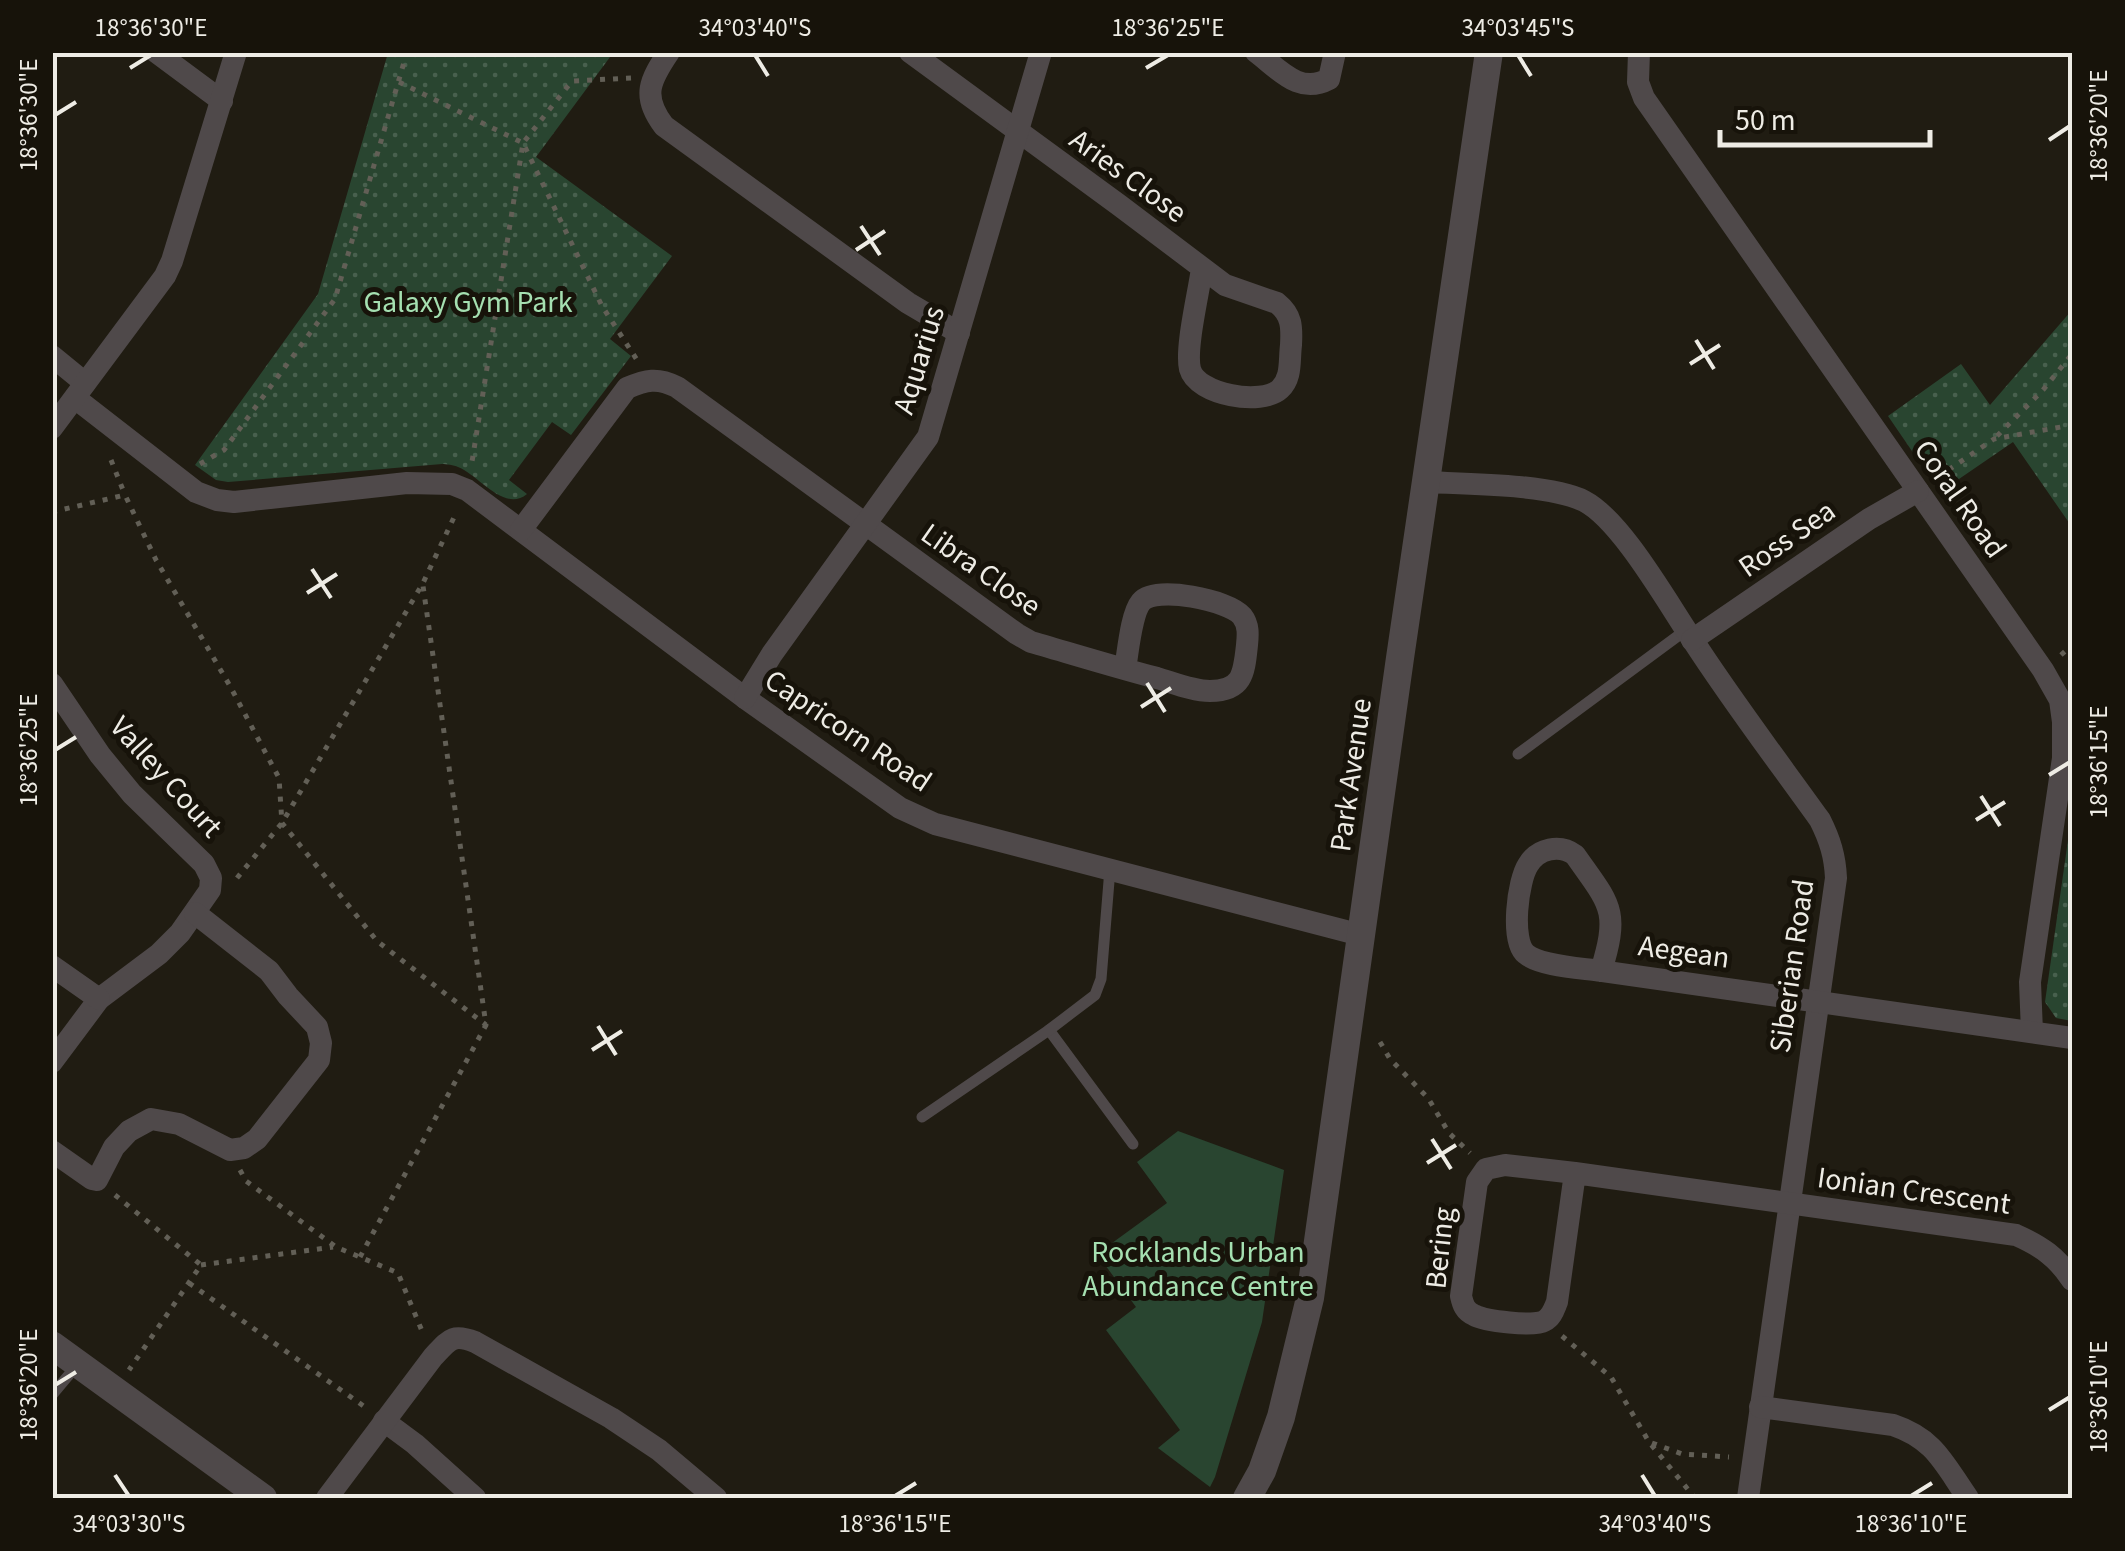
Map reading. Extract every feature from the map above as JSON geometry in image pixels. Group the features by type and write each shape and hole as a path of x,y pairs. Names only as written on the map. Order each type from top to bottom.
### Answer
{"street":[{"path":"156,52 222,101"},
{"path":"52,428 155,291 172,261 236,52"},
{"path":"669,52 653,76 650,98 654,113 664,126 908,303 959,333"},
{"name":"Aries Close","path":"910,52 1202,268 1230,287 1277,303 1289,316 1292,328 1288,378 1268,397 1206,388 1194,376 1190,347 1202,268"},
{"name":"Aquarius","path":"745,698 772,654 928,438 1041,52"},
{"path":"1256,52 1301,84 1316,85 1329,78 1335,52"},
{"name":"Park Avenue","path":"1248,1498 1281,1417 1310,1298 1489,52"},
{"name":"Coral Road","path":"1639,52 1638,82 1644,98 2043,670 2060,700 2063,758 2030,982 2032,1032"},
{"name":"Capricorn Road","path":"52,356 80,390 176,478 217,500 234,502 408,482 452,484 467,490 745,698 900,808 935,824 1361,935"},
{"path":"521,530 627,388 649,379 664,380 677,387 867,526"},
{"name":"Siberian Road","path":"1426,482 1573,496 1610,520 1820,820 1831,842 1836,878 1748,1498"},
{"name":"Ross Sea","path":"1689,635 1918,491"},
{"name":"Libra Close","path":"867,526 1023,638 1125,669 1206,692 1228,690 1244,674 1249,632 1245,620 1222,603 1160,593 1144,598 1134,619 1125,669"},
{"name":"Valley Court","path":"52,684 100,755 132,794 204,864 210,878 210,890 180,933 159,954 99,999 52,1062"},
{"name":"Aegean","path":"1601,971 1612,918 1609,904 1567,850 1558,848 1536,855 1525,867 1516,924 1519,946 1526,955 1601,971 1818,1002"},
{"path":"52,1151 97,1180 114,1147 129,1131 151,1120 179,1124 230,1150 244,1148 257,1139 319,1060 322,1043 317,1027 269,971 195,914"},
{"path":"52,966 99,999"},
{"path":"1818,1002 2072,1038"},
{"path":"1486,1169 1505,1165 1575,1173 1789,1204"},
{"name":"Bering","path":"1486,1169 1477,1182 1462,1304 1475,1316 1528,1324 1545,1321"},
{"path":"1545,1321 1557,1302 1575,1173"},
{"name":"Ionian Crescent","path":"1789,1204 2016,1235 2060,1261 2072,1280"},
{"path":"327,1498 433,1357 457,1337 476,1342 612,1418 716,1498"},
{"path":"52,1345 263,1498"},
{"path":"1760,1407 1893,1425 1914,1432 1930,1444 1968,1498"},
{"path":"384,1420 475,1498"}],"lane":[{"path":"1518,754 1689,635"},
{"path":"922,1117 1095,995 1100,986 1110,870"},
{"path":"1049,1030 1134,1144"},
{"path":"52,1395 78,1364"}],"path":[{"path":"176,478 224,450 335,300 407,52"},
{"path":"210,878 233,883 282,823 422,583 467,490 522,143 572,80 653,76"},
{"path":"399,82 522,143 602,306 649,379"},
{"path":"1918,491 1994,439 2072,354"},
{"path":"1994,439 2072,425"},
{"path":"52,512 124,495 156,560 279,778 282,823 377,941 486,1025"},
{"path":"360,1256 486,1025 422,583"},
{"path":"1380,1042 1390,1059 1428,1098 1449,1134 1486,1169"},
{"path":"230,1150 246,1182 336,1247 398,1273 433,1357"},
{"path":"97,1180 201,1265 336,1247"},
{"path":"125,1376 201,1265"},
{"path":"189,1283 384,1420"},
{"path":"1545,1321 1611,1377 1649,1442 1695,1498"},
{"path":"1649,1442 1682,1454 1753,1459"}],"green space":[{"name":"Galaxy Gym Park","path":"388,53 613,53 536,157 672,256 610,339 631,356 571,435 552,422 509,480 527,494 518,499 501,496 466,471 446,464 228,482 216,480 195,465 318,294"},
{"path":"2072,310 2072,527 2013,442 1940,492 1888,416 1961,364 1990,405"},
{"path":"2072,812 2072,1021 2056,1018 2045,1002"},
{"name":"Rocklands Urban Abundance Centre","path":"1178,1131 1284,1170 1262,1322 1210,1487 1158,1448 1180,1430 1106,1330 1136,1307 1097,1254 1167,1203 1137,1162"}]}
